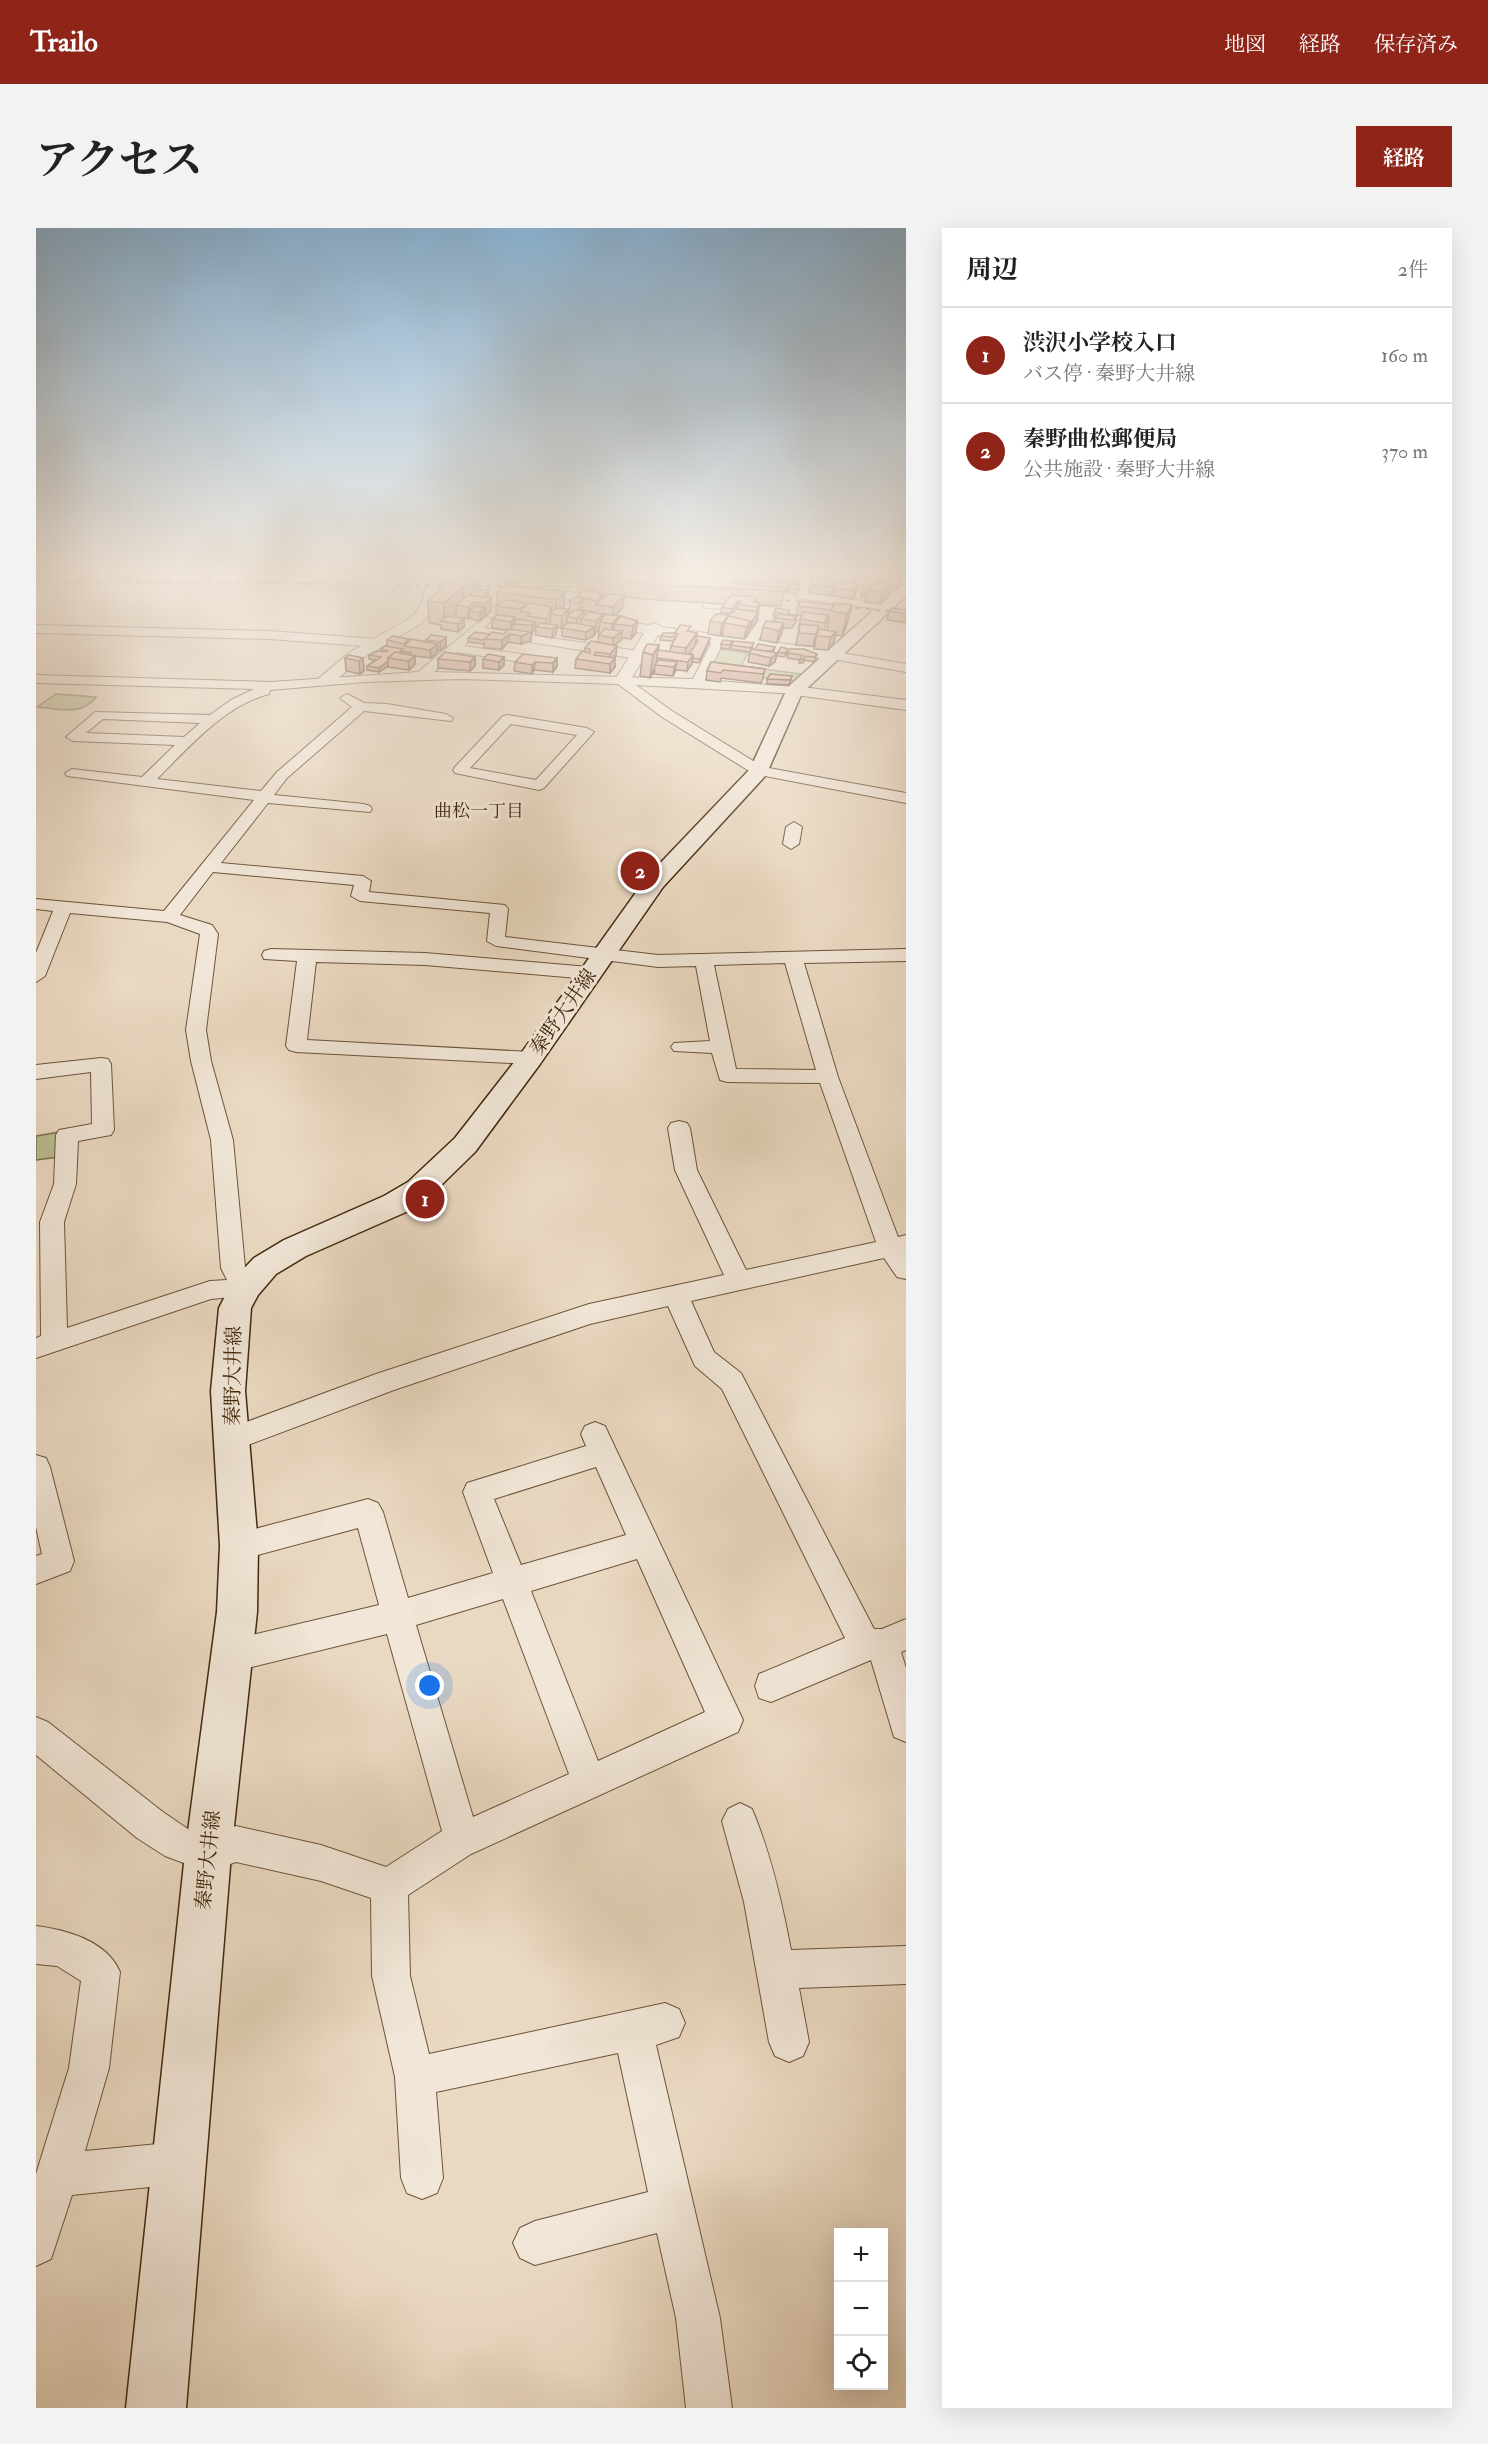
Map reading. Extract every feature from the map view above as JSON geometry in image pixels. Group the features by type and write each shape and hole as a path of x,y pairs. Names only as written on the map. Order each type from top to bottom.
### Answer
{"main road":[{"name":"秦野大井線","path":"156,2408 208,1854 237,1612 239,1546 228,1391 230,1344 235,1308 245,1288 265,1266 295,1248 395,1204 419,1189 465,1145 531,1058 655,882 759,771 794,691 812,674"}],"street":[{"path":"324,682 335,674"},
{"path":"622,681 626,674"},
{"path":"697,683 702,674"},
{"path":"36,679 243,686 301,685 423,675 504,676 697,683 794,691 906,705"},
{"path":"622,681 667,714 759,771 906,798"},
{"path":"324,682 361,707 387,708 446,718"},
{"path":"145,782 188,741 247,694 300,689 301,685"},
{"path":"169,917 211,867 262,797 332,729 361,707"},
{"path":"188,741 73,737 100,715 215,719"},
{"path":"508,719 587,732 539,785 460,770 508,719"},
{"path":"72,773 364,809"},
{"path":"211,867 363,881 360,896 499,909 496,941 596,963"},
{"path":"36,904 169,917 206,928 208,934 196,1030 201,1061 222,1140 233,1268 245,1288 210,1290 45,1345 44,1275 52,1222 65,1184 67,1135 103,1130 101,1064 36,1072"},
{"path":"36,976 64,906"},
{"path":"271,956 596,963 906,955"},
{"path":"308,956 296,1046 531,1058"},
{"path":"793,958 828,1077 906,1270"},
{"path":"704,961 727,1076 828,1077"},
{"path":"681,1047 721,1047"},
{"path":"679,1128 686,1170 740,1282"},
{"path":"231,1439 510,1339 589,1314 898,1246"},
{"path":"676,1296 704,1359 732,1381 885,1641 906,1725"},
{"path":"389,1886 462,1839 483,1832 589,1781 726,1720 599,1443 477,1492 589,1781"},
{"path":"36,1467 58,1561 36,1570"},
{"path":"239,1546 368,1512 462,1839"},
{"path":"231,1656 399,1616 645,1543"},
{"path":"771,1686 885,1641"},
{"path":"36,1734 150,1826 178,1843 208,1854 236,1844 321,1863 389,1886"},
{"path":"740,1821 754,1860 789,2042"},
{"path":"389,1886 391,1976 415,2077 422,2178"},
{"path":"36,1945 63,1948 101,1972 89,2068 36,2244"},
{"path":"776,1970 906,1965"},
{"path":"415,2077 649,2026 673,2206 698,2318 709,2408"},
{"path":"57,2175 179,2163"},
{"path":"535,2243 673,2206"}],"green space":[{"path":"732,674 801,674 794,681"},
{"path":"56,694 96,697 84,707 77,709 37,707"},
{"path":"60,1132 59,1157 36,1160 36,1136"}],"building":[{"path":"770,674 792,676 790,680 767,679"}],"place":[{"name":"秦野曲松郵便局","path":"640,871"},
{"name":"渋沢小学校入口","path":"425,1199"}],"district":[{"name":"曲松一丁目","path":"479,811"}]}
